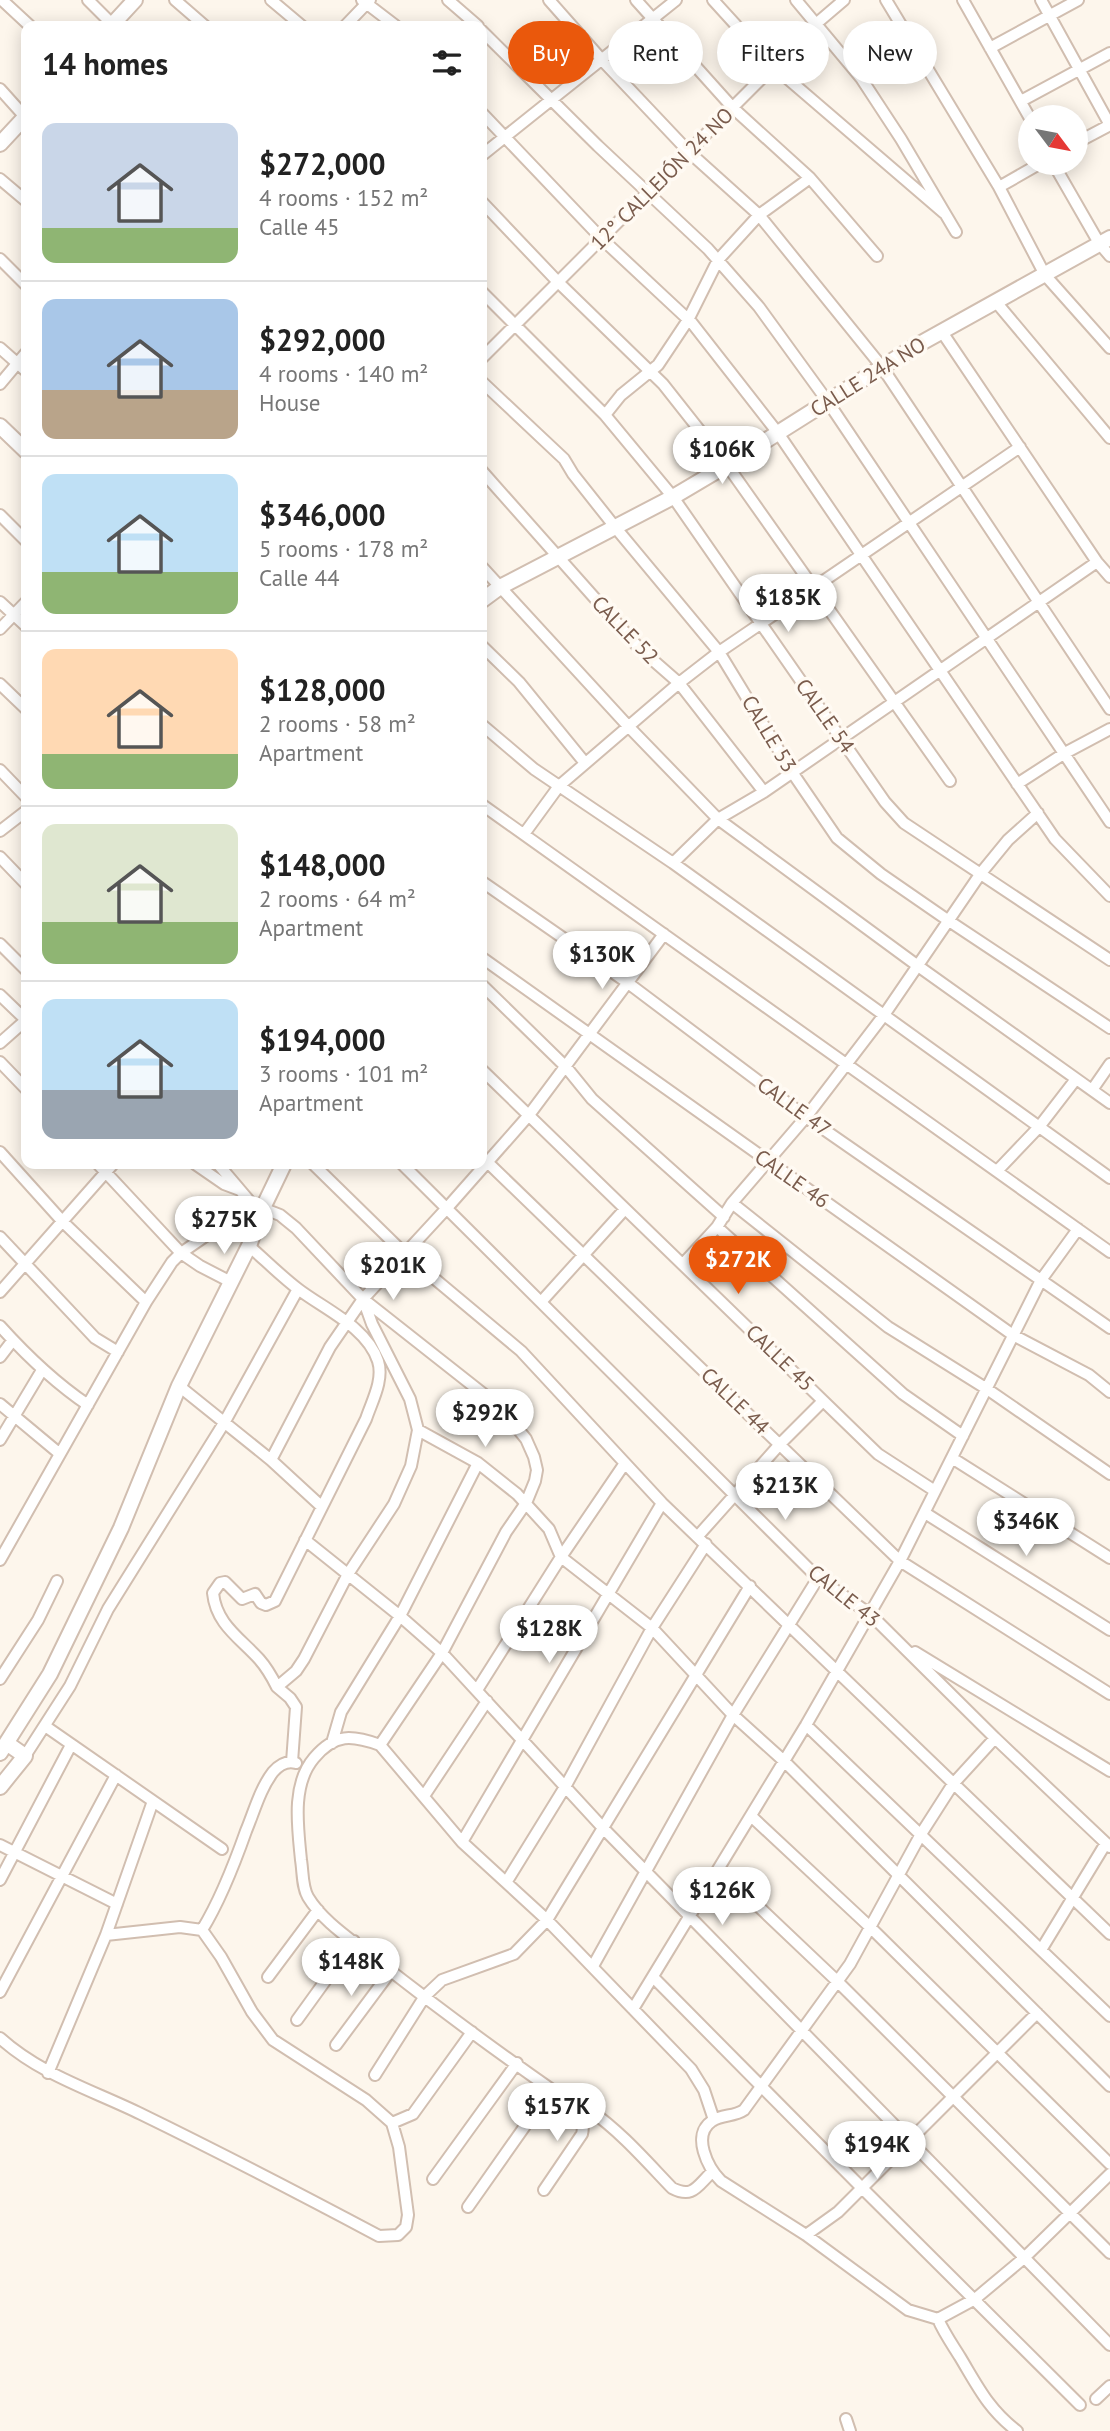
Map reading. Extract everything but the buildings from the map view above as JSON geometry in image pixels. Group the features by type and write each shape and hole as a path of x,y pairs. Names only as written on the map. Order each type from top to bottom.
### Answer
{"street":[{"path":"2,0 25,21"},
{"path":"116,21 135,0"},
{"path":"175,0 199,21"},
{"path":"271,0 296,21"},
{"path":"448,0 472,21"},
{"path":"549,0 602,61 690,152 760,215 882,367 1110,709"},
{"path":"636,0 733,108 810,178 877,256"},
{"path":"487,151 676,0"},
{"path":"713,0 732,21"},
{"path":"796,0 815,21"},
{"name":"12° CALLEJÓN 24 NO","path":"819,21 844,0"},
{"path":"886,0 999,187 1045,275 1110,348"},
{"path":"963,0 1023,105"},
{"path":"1041,0 1110,125 1088,137"},
{"path":"990,48 1078,0"},
{"path":"349,21 366,1 390,21"},
{"path":"92,4 107,21"},
{"path":"487,35 718,260 759,307 828,402 1110,822"},
{"path":"829,38 861,78 901,139 956,232"},
{"path":"1021,101 1110,53"},
{"name":"12° CALLEJÓN 24 NO","path":"487,353 756,84"},
{"path":"795,84 944,213"},
{"path":"0,89 21,112"},
{"path":"487,118 602,239 688,320 778,433 1055,839 1110,896"},
{"path":"0,144 21,122"},
{"path":"999,187 1020,175"},
{"path":"1061,175 1105,240 1110,256"},
{"path":"605,415 621,394 658,365 688,320 718,260 760,215 810,178"},
{"path":"0,179 21,197"},
{"path":"487,207 558,282 663,384 727,465 950,781"},
{"name":"CALLE 24A NO","path":"487,597 500,587 673,497 882,367 1105,240"},
{"path":"0,259 21,280"},
{"name":"CALLE 54","path":"487,296 605,415 673,497 885,802 904,823 1110,960"},
{"path":"996,302 1110,438"},
{"path":"942,332 1097,562 1110,577"},
{"path":"0,348 21,367"},
{"path":"0,384 21,369"},
{"name":"CALLE 53","path":"487,387 564,459 615,527 719,652 792,772 837,838 881,874 948,921 1110,1028"},
{"path":"0,426 21,446"},
{"path":"524,834 559,786 679,683 719,652 1020,447"},
{"name":"CALLE 52","path":"487,477 639,648 679,683 764,792"},
{"path":"0,515 21,536"},
{"path":"673,863 718,819 764,792 1097,562"},
{"path":"487,573 718,819 1110,1103"},
{"path":"0,602 21,621"},
{"path":"0,629 21,607"},
{"path":"487,651 519,682 585,763"},
{"path":"0,684 21,704"},
{"path":"487,729 534,769 673,863 1110,1178"},
{"path":"1017,784 1065,753 1110,729"},
{"path":"0,770 21,792"},
{"path":"487,808 1110,1252"},
{"path":"683,1265 806,1117 884,1015 981,873 1008,840 1038,813"},
{"path":"0,831 21,815"},
{"path":"0,857 21,879"},
{"name":"CALLE 47","path":"487,885 628,983 806,1117 1110,1328"},
{"path":"487,1156 529,1115 590,1036 663,933"},
{"path":"0,944 21,965"},
{"name":"CALLE 46","path":"487,961 1013,1335 1089,1374 1110,1392"},
{"path":"487,990 566,1067 592,1099 903,1394 963,1436"},
{"path":"0,995 21,1015"},
{"path":"0,1043 21,1024"},
{"path":"0,1062 21,1084"},
{"path":"1092,1090 1110,1063"},
{"name":"CALLE 45","path":"487,1075 878,1454 935,1491"},
{"path":"997,1171 1040,1127 1076,1079"},
{"path":"0,1152 63,1222 146,1302"},
{"name":"CALLE 44","path":"487,1162 900,1561 1110,1694"},
{"path":"0,1292 63,1222 103,1169"},
{"path":"108,1169 181,1252 200,1266 231,1282"},
{"path":"202,1169 224,1184 240,1190"},
{"path":"222,1169 240,1190 258,1205 280,1215 296,1228 363,1298 500,1406 526,1439 537,1471 536,1481 526,1503 506,1532 442,1653 380,1745"},
{"path":"25,1756 3,1745 50,1674 121,1528 179,1386 249,1246 258,1205 281,1169"},
{"path":"318,1169 405,1254 522,1351 662,1503 1110,1934"},
{"name":"CALLE 43","path":"407,1169 818,1578 870,1614 995,1738 1109,1845"},
{"path":"271,1460 346,1322 363,1298 447,1208 476,1169"},
{"path":"732,1203 888,1327 986,1389 1110,1474"},
{"path":"0,1560 146,1302 172,1262 181,1252 258,1205"},
{"path":"541,1301 625,1209"},
{"path":"633,2009 870,1614 925,1513 1041,1280 1078,1228"},
{"path":"0,1237 95,1338 118,1352"},
{"path":"249,1246 298,1289 360,1334 373,1350 380,1372 366,1419 275,1601 270,1605 261,1603 255,1594 242,1599 225,1583 220,1583 213,1593 218,1615 231,1633 261,1661 271,1673 277,1687 296,1707 292,1762"},
{"path":"0,1787 25,1756 70,1686 108,1609 224,1423 298,1289"},
{"path":"277,1687 296,1671 304,1659 348,1574 394,1504 411,1466 418,1430 410,1399 372,1324 363,1298"},
{"path":"0,1326 60,1387 88,1405"},
{"path":"0,1357 13,1340"},
{"path":"0,1440 42,1370"},
{"path":"179,1386 271,1460 321,1506"},
{"path":"506,1881 565,1787 702,1540 735,1495 823,1401"},
{"path":"0,1404 60,1454"},
{"path":"418,1430 478,1463 526,1503 549,1529 561,1557 652,1628 696,1678 784,1761 1110,2086"},
{"path":"952,1458 1110,1559"},
{"path":"332,1743 341,1712 400,1616 478,1463"},
{"path":"477,1690 561,1557 625,1463"},
{"path":"462,1843 662,1503"},
{"path":"925,1513 1110,1630"},
{"path":"305,1540 442,1653 604,1829 1110,2346"},
{"path":"593,1966 733,1715 818,1578"},
{"path":"0,1679 38,1620 57,1581"},
{"path":"375,2075 425,1996 442,1980 514,1954 547,1920 750,1586"},
{"path":"899,1643 1110,1770"},
{"path":"424,1796 487,1701"},
{"path":"806,1724 1110,2016"},
{"path":"45,1726 222,1849"},
{"path":"712,2172 691,2192 683,2194 672,2188 615,2130 590,2110 551,2089 472,2032 391,1971 318,1910 307,1895 298,1833 299,1792 306,1768 317,1754 345,1737 360,1738 380,1745 462,1843 547,1920 691,2069 704,2090 714,2120"},
{"path":"995,1738 953,1784 921,1834 849,1964 744,2110 737,2116 714,2120 706,2127 703,2136 704,2153 712,2172 721,2181 806,2235 908,2310 938,2319 975,2299 1024,2258 1110,2174"},
{"path":"0,1881 71,1745"},
{"path":"202,1930 223,1891 262,1790 272,1773 281,1764 292,1762 306,1768"},
{"path":"0,1992 116,1775"},
{"path":"48,2073 106,1935 153,1801"},
{"path":"751,1816 870,1927 1110,2164"},
{"path":"0,1845 117,1904"},
{"path":"1041,1950 1072,1898 1109,1845"},
{"path":"719,1869 837,1981 1110,2253"},
{"path":"268,1977 318,1910"},
{"path":"0,2038 48,2073 141,2114 379,2236 398,2235 406,2227 408,2215 396,2122 273,2040 252,2012 215,1947 202,1930 180,1927 106,1935"},
{"path":"297,2020 354,1941"},
{"path":"336,2045 391,1971"},
{"path":"653,1977 860,2188 1080,2405"},
{"path":"806,2235 830,2219 1037,2013"},
{"path":"396,2122 413,2114 472,2032"},
{"path":"433,2179 517,2063"},
{"path":"468,2207 551,2089"},
{"path":"544,2190 584,2128 583,2122 562,2096"},
{"path":"938,2319 979,2392 1000,2418 1017,2431"},
{"path":"1096,2399 1110,2386"},
{"path":"846,2419 850,2431"}]}
